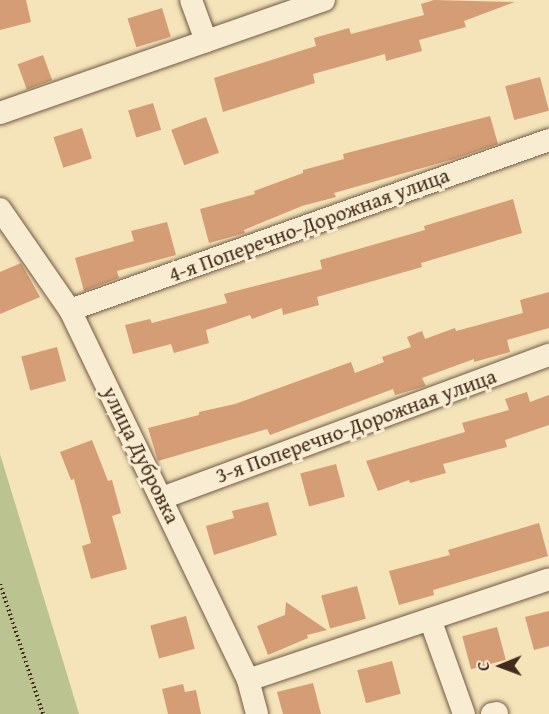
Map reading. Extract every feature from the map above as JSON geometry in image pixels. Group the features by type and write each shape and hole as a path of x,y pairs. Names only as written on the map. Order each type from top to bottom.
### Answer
{"street":[{"path":"191,0 206,41"},
{"path":"0,113 324,0"},
{"name":"4-я Поперечно-Дорожная улица","path":"70,310 549,140"},
{"name":"улица Дубровка","path":"0,209 70,310 248,680 257,714"},
{"name":"3-я Поперечно-Дорожная улица","path":"162,498 549,355"},
{"path":"248,680 549,579"},
{"path":"430,619 464,714"}],"path":[{"path":"0,584 43,714"}],"green space":[{"path":"0,454 53,628 79,714 0,714"}],"building":[{"path":"0,0 26,0 31,22 0,30"},
{"path":"434,0 515,2 464,21 466,27 419,40 422,51 386,61 385,54 313,74 315,83 223,112 214,78 316,46 314,38 349,28 351,34 424,15 421,4"},
{"path":"162,8 171,37 136,47 128,19"},
{"path":"43,55 52,80 27,90 18,64"},
{"path":"540,77 549,111 514,120 505,86"},
{"path":"153,103 161,130 136,137 128,111"},
{"path":"490,116 498,144 334,193 336,197 302,206 244,230 245,233 209,243 200,209 255,194 254,191 303,173 303,170 344,159 343,154"},
{"path":"206,117 219,153 184,165 171,130"},
{"path":"82,128 92,158 63,168 53,137"},
{"path":"513,199 522,233 421,263 422,267 317,297 319,305 283,315 282,308 252,319 250,315 206,330 209,343 174,353 171,344 133,354 125,325 150,319 152,323 227,303 224,294 322,269 320,260 425,230 424,226"},
{"path":"167,222 176,255 117,271 119,278 84,291 75,258 134,241 131,231"},
{"path":"21,263 40,297 0,314 0,272"},
{"path":"549,292 549,328 507,340 510,352 474,362 474,359 422,378 426,386 395,395 393,389 270,435 267,429 158,461 148,428 199,415 199,412 235,404 351,362 355,373 384,362 382,357 411,347 407,337 422,331 425,339 455,328 456,331 523,313 520,300"},
{"path":"57,347 66,381 30,390 21,357"},
{"path":"527,392 530,402 549,395 549,425 505,440 507,447 443,464 446,473 410,483 409,480 378,491 366,461 465,432 462,423 509,410 505,399"},
{"path":"92,440 108,481 112,480 121,513 112,516 127,569 91,579 82,546 91,543 74,479 71,480 60,452"},
{"path":"336,464 345,497 309,506 300,474"},
{"path":"268,502 277,535 214,555 206,526 234,518 232,511"},
{"path":"539,523 548,556 433,590 434,595 399,605 389,571 450,555 448,550"},
{"path":"357,586 366,619 330,628 321,596"},
{"path":"286,602 327,630 307,635 308,638 268,655 257,626 285,615"},
{"path":"549,611 549,646 534,650 525,617"},
{"path":"186,616 195,649 159,658 150,626"},
{"path":"497,627 506,660 471,669 462,636"},
{"path":"392,661 401,694 366,703 357,670"},
{"path":"313,683 321,714 283,714 277,692"},
{"path":"183,684 185,692 196,690 201,714 168,714 162,689"}]}
